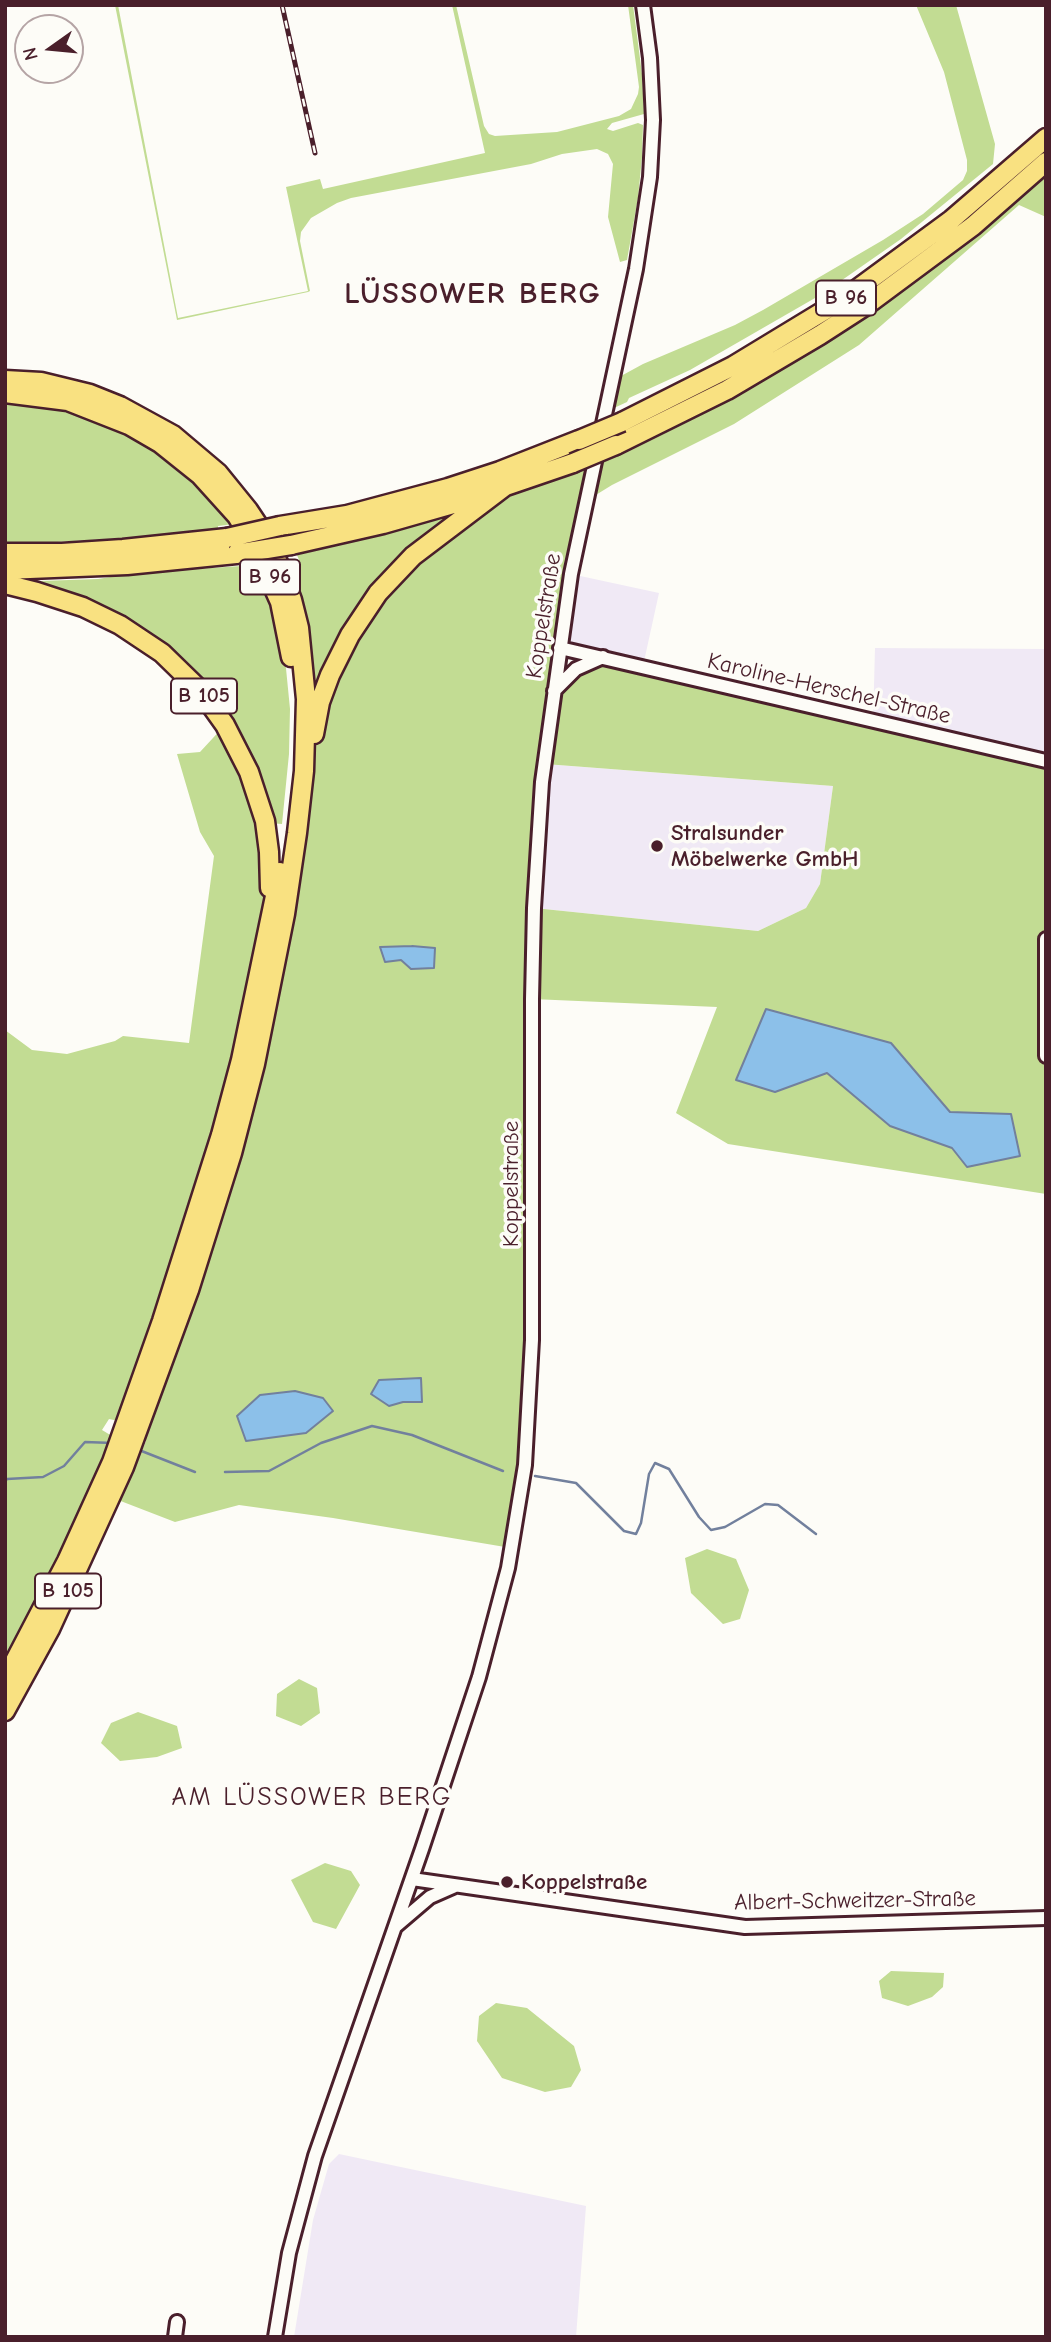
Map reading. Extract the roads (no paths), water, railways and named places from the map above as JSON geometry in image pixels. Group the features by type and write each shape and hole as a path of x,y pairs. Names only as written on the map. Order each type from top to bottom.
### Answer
{"highway":[{"name":"B 96","path":"5,553 111,550 227,538 347,515 448,488 579,440 622,422 733,366 845,298 951,220 1046,138"},
{"name":"B 96","path":"5,569 127,565 236,555 291,545 383,524 573,463 616,445 727,390 868,304 973,226 1046,162"},
{"name":"B 96","path":"5,380 41,382 90,394 148,419 197,453 218,473 248,510 268,540 279,565 299,628 306,699 304,771 299,813"},
{"name":"B 96","path":"5,393 68,401 130,425 160,443 200,475 237,516 254,544 280,602 294,671 293,779 283,857 271,913"},
{"name":"B 96","path":"299,813 320,702 340,653 361,616 394,574 413,556 504,487"},
{"name":"B 105","path":"5,584 83,607 120,625 162,653 200,690 237,745 258,796 269,852 271,913 241,1060 200,1209 133,1428"},
{"name":"B 105","path":"5,1711 50,1629 193,1278 235,1140 271,989 299,813"},
{"name":"B 105","path":"5,1680 118,1465"}],"street":[{"name":"Koppelstraße","path":"275,2337 289,2253 315,2156 463,1729 485,1653 508,1568 525,1465 532,1340 534,899 542,782 574,556 636,269 649,189 653,120 650,58 643,5"},
{"name":"Karoline-Herschel-Straße","path":"560,648 873,723 1046,761"},
{"path":"554,691 576,669 603,657"},
{"path":"1046,939 1046,1056"},
{"name":"Albert-Schweitzer-Straße","path":"412,1879 745,1927 1046,1918"},
{"path":"396,1927 430,1897 458,1885"},
{"path":"175,2337 177,2322"}],"water":[{"path":"380,947 435,948 434,968 411,969 401,960 385,962"},
{"path":"766,1009 891,1043 950,1112 1011,1114 1020,1156 967,1167 952,1148 890,1126 827,1073 775,1092 736,1080"},
{"path":"421,1378 422,1402 403,1402 389,1406 371,1394 379,1380"},
{"path":"295,1391 323,1398 333,1411 306,1433 246,1441 237,1416 260,1395"}],"waterway":[{"path":"225,1472 269,1471 321,1443 372,1426 412,1435 503,1471"},
{"path":"5,1481 43,1477 64,1466 85,1442 113,1443"},
{"path":"139,1450 195,1472"},
{"path":"535,1476 576,1483 624,1531 636,1534 641,1523 649,1474 655,1463 669,1469 699,1517 711,1530 725,1527 765,1504 778,1505 816,1534"}],"railway":[{"path":"282,5 315,153"}],"place":[{"name":"Stralsunder Möbelwerke GmbH","path":"657,846"},
{"name":"Koppelstraße","path":"507,1882"}],"district":[{"name":"LÜSSOWER BERG","path":"473,295"},
{"name":"AM LÜSSOWER BERG","path":"312,1798"}]}
